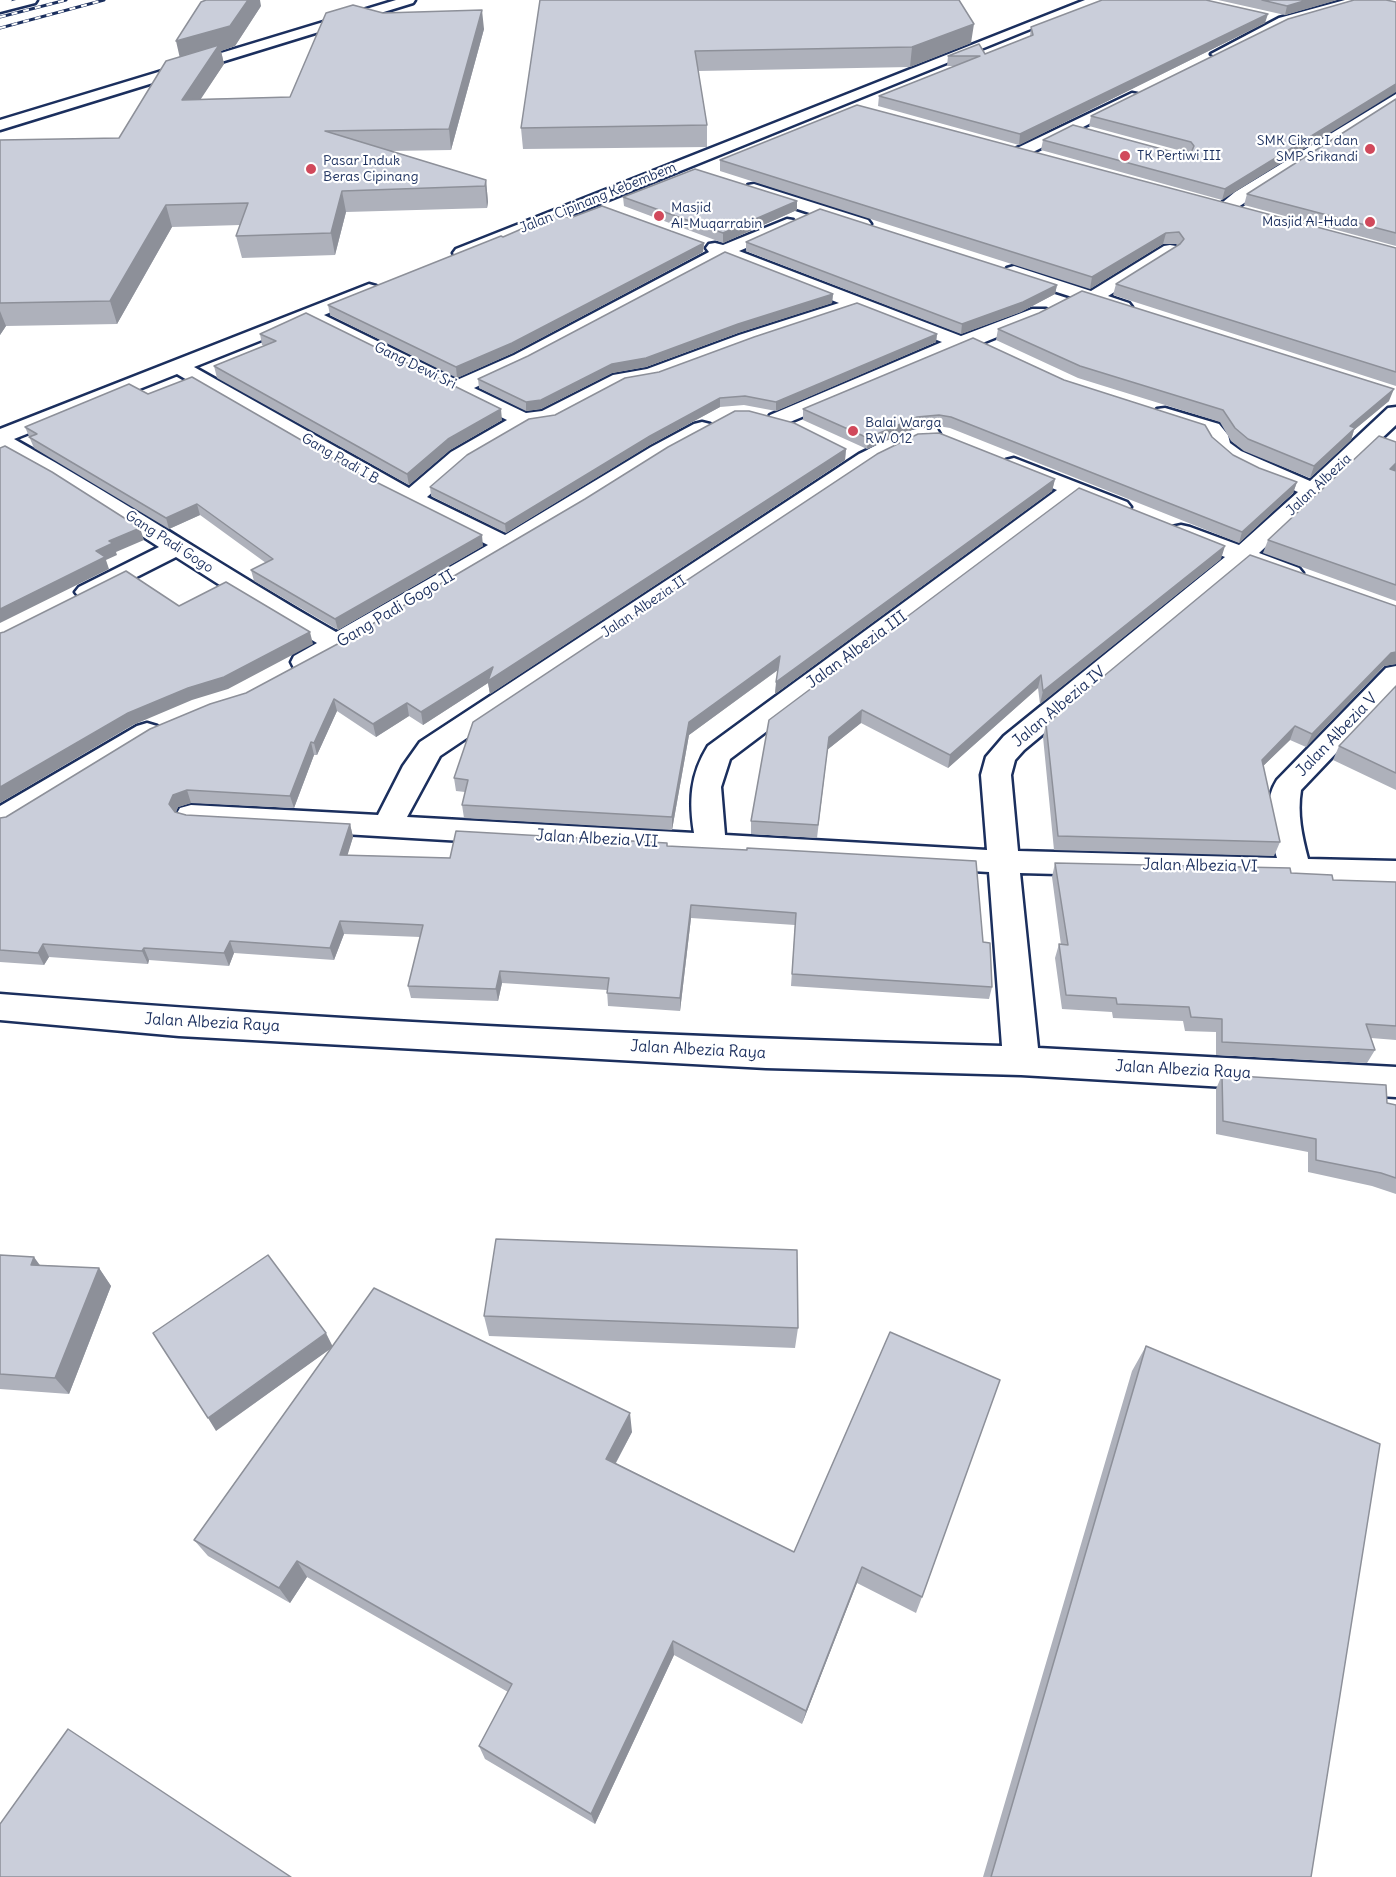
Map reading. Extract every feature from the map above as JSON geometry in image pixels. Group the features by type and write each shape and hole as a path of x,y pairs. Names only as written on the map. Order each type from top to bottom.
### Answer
{"street":[{"path":"0,1 6,0"},
{"path":"0,8 31,0"},
{"path":"0,125 409,0"},
{"name":"Jalan Cipinang Kebembem","path":"448,258 1096,0"},
{"path":"1206,60 1284,21 1359,0"},
{"path":"1261,16 1284,21"},
{"path":"1044,158 1016,150 1069,128 1143,91"},
{"path":"1249,214 1220,206 1241,196 1396,98"},
{"path":"839,103 862,109"},
{"path":"1069,128 1092,134"},
{"path":"681,166 712,176"},
{"path":"734,183 875,228"},
{"path":"589,202 611,210"},
{"path":"458,387 521,359 724,251 818,210"},
{"path":"695,241 857,303 995,350"},
{"path":"807,433 768,418 1085,296 1170,250"},
{"path":"999,268 1137,312"},
{"path":"0,438 383,284"},
{"path":"411,499 459,457 522,420 547,417 620,380 651,375 746,339 857,303"},
{"name":"Gang Dewi Sri","path":"307,314 522,420"},
{"name":"Gang Padi I B","path":"177,366 243,401 328,453 411,499 506,545"},
{"path":"1150,409 1210,429 1217,435 1220,446 1233,456 1313,490"},
{"name":"Jalan Albezia","path":"1242,556 1396,413"},
{"name":"Gang Padi Gogo II","path":"279,676 338,644 577,504 659,452 719,419"},
{"name":"Jalan Albezia II","path":"387,827 418,766 430,749 857,455 912,437 946,437"},
{"name":"Gang Padi Gogo","path":"0,438 254,596 338,644"},
{"path":"996,458 1308,580"},
{"name":"Jalan Albezia III","path":"711,845 704,792 708,771 718,753 1073,489"},
{"path":"62,605 176,548"},
{"name":"Jalan Albezia IV","path":"1021,1060 996,775 1001,758 1014,743 1242,556"},
{"name":"Jalan Albezia V","path":"1296,868 1287,841 1282,804 1287,787 1396,674"},
{"path":"0,820 13,798 144,733 174,721"},
{"name":"Jalan Albezia VII","path":"191,815 1004,862"},
{"name":"Jalan Albezia VI","path":"1004,862 1396,872"},
{"name":"Jalan Albezia Raya","path":"0,1007 179,1022 754,1054 1021,1060 1396,1082"}],"building":[{"path":"248,0 230,26 176,41 201,2"},
{"path":"540,0 959,0 974,24 912,47 695,51 707,125 521,128"},
{"path":"1102,0 1206,0 1268,14 1020,134 879,96 980,56 948,56 979,44 985,54 1033,35 1031,27"},
{"path":"1262,0 1307,0 1287,6"},
{"path":"1354,0 1396,2 1396,84 1225,189 1043,140 1073,125 1184,155 1191,153 1194,146 1191,142 1091,116 1288,19"},
{"path":"353,5 383,13 482,10 449,129 325,131 486,180 485,186 342,191 331,233 236,236 248,203 166,205 110,301 0,303 0,140 119,138 166,61 219,45 182,100 290,97 326,13"},
{"path":"1396,99 1396,233 1247,194"},
{"path":"857,105 1396,248 1396,372 1116,284 1180,244 1184,239 1179,232 1166,233 1092,277 720,160"},
{"path":"695,169 797,201 723,233 623,197"},
{"path":"602,206 704,243 512,343 456,367 328,305 556,214 570,218"},
{"path":"820,209 1057,285 1023,302 962,324 746,242"},
{"path":"725,252 833,294 738,324 646,358 612,364 541,400 526,402 478,379 528,356"},
{"path":"1082,291 1394,389 1350,426 1355,428 1314,466 1248,439 1235,428 1223,410 1080,366 998,329 1039,313"},
{"path":"857,303 937,334 776,402 745,396 720,398 650,436 505,524 430,487 467,455 529,419 555,415 625,378 659,372"},
{"path":"306,313 501,409 448,439 407,474 214,366 276,341 260,334"},
{"path":"973,338 1064,380 1205,425 1212,437 1233,455 1259,468 1297,482 1242,532 951,417 939,415 917,417 868,438 803,409"},
{"path":"192,377 360,474 482,535 335,619 251,570 273,559 197,504 166,518 29,437 37,434 25,427 129,384 148,394"},
{"path":"735,411 749,411 794,423 846,449 488,681 493,667 421,712 407,703 373,724 334,699 314,743 311,742 290,796 187,790 173,795 169,804 175,812 186,815 350,824 340,855 450,858 456,831 667,843 667,846 747,850 747,848 976,861 983,942 990,943 992,987 792,974 796,913 691,905 680,998 607,993 609,978 500,971 496,989 408,986 423,925 340,921 330,948 230,941 224,953 144,948 142,951 43,944 38,953 0,950 0,818 6,817 150,729 210,704 246,693 345,640 585,499 668,447"},
{"path":"939,433 1055,479 776,682 780,656 689,722 672,817 462,805 468,780 454,778 473,722 877,454 918,434"},
{"path":"1379,436 1396,442 1396,463 1390,469 1396,471 1396,585 1268,540"},
{"path":"5,446 52,472 140,528 109,541 113,543 96,551 105,557 0,609 0,448"},
{"path":"1079,488 1225,546 1043,691 1041,675 950,755 862,710 829,737 818,825 751,821 769,720"},
{"path":"1250,555 1396,606 1396,652 1391,653 1312,734 1295,726 1262,760 1280,842 1058,836 1046,724"},
{"path":"126,571 179,606 226,582 310,632 224,677 188,688 128,713 0,787 0,633"},
{"path":"1396,686 1396,773 1339,746"},
{"path":"1055,863 1290,868 1291,873 1332,875 1333,880 1396,882 1396,1026 1366,1024 1375,1050 1222,1042 1222,1019 1191,1017 1189,1007 1117,1004 1116,998 1066,995 1059,944 1068,945"},
{"path":"1222,1075 1386,1085 1387,1103 1396,1105 1396,1178 1316,1160 1316,1139 1223,1121"},
{"path":"496,1239 797,1250 798,1328 484,1316"},
{"path":"0,1255 34,1257 31,1265 99,1268 55,1378 0,1374"},
{"path":"268,1255 326,1333 208,1418 153,1333"},
{"path":"374,1288 630,1413 606,1459 794,1552 890,1332 1000,1380 922,1597 862,1567 806,1711 673,1641 591,1814 479,1746 512,1684 297,1561 279,1588 194,1540"},
{"path":"1146,1346 1380,1444 1311,1877 991,1877"},
{"path":"68,1729 291,1877 0,1877 0,1824"}],"railway":[{"path":"0,17 66,0"},
{"path":"0,28 104,0"}],"place":[{"name":"SMK Cikra I dan SMP Srikandi","path":"1370,149"},
{"name":"TK Pertiwi III","path":"1125,156"},
{"name":"Pasar Induk Beras Cipinang","path":"311,169"},
{"name":"Masjid Al-Muqarrabin","path":"659,216"},
{"name":"Masjid Al-Huda","path":"1370,222"},
{"name":"Balai Warga RW 012","path":"853,431"}]}
